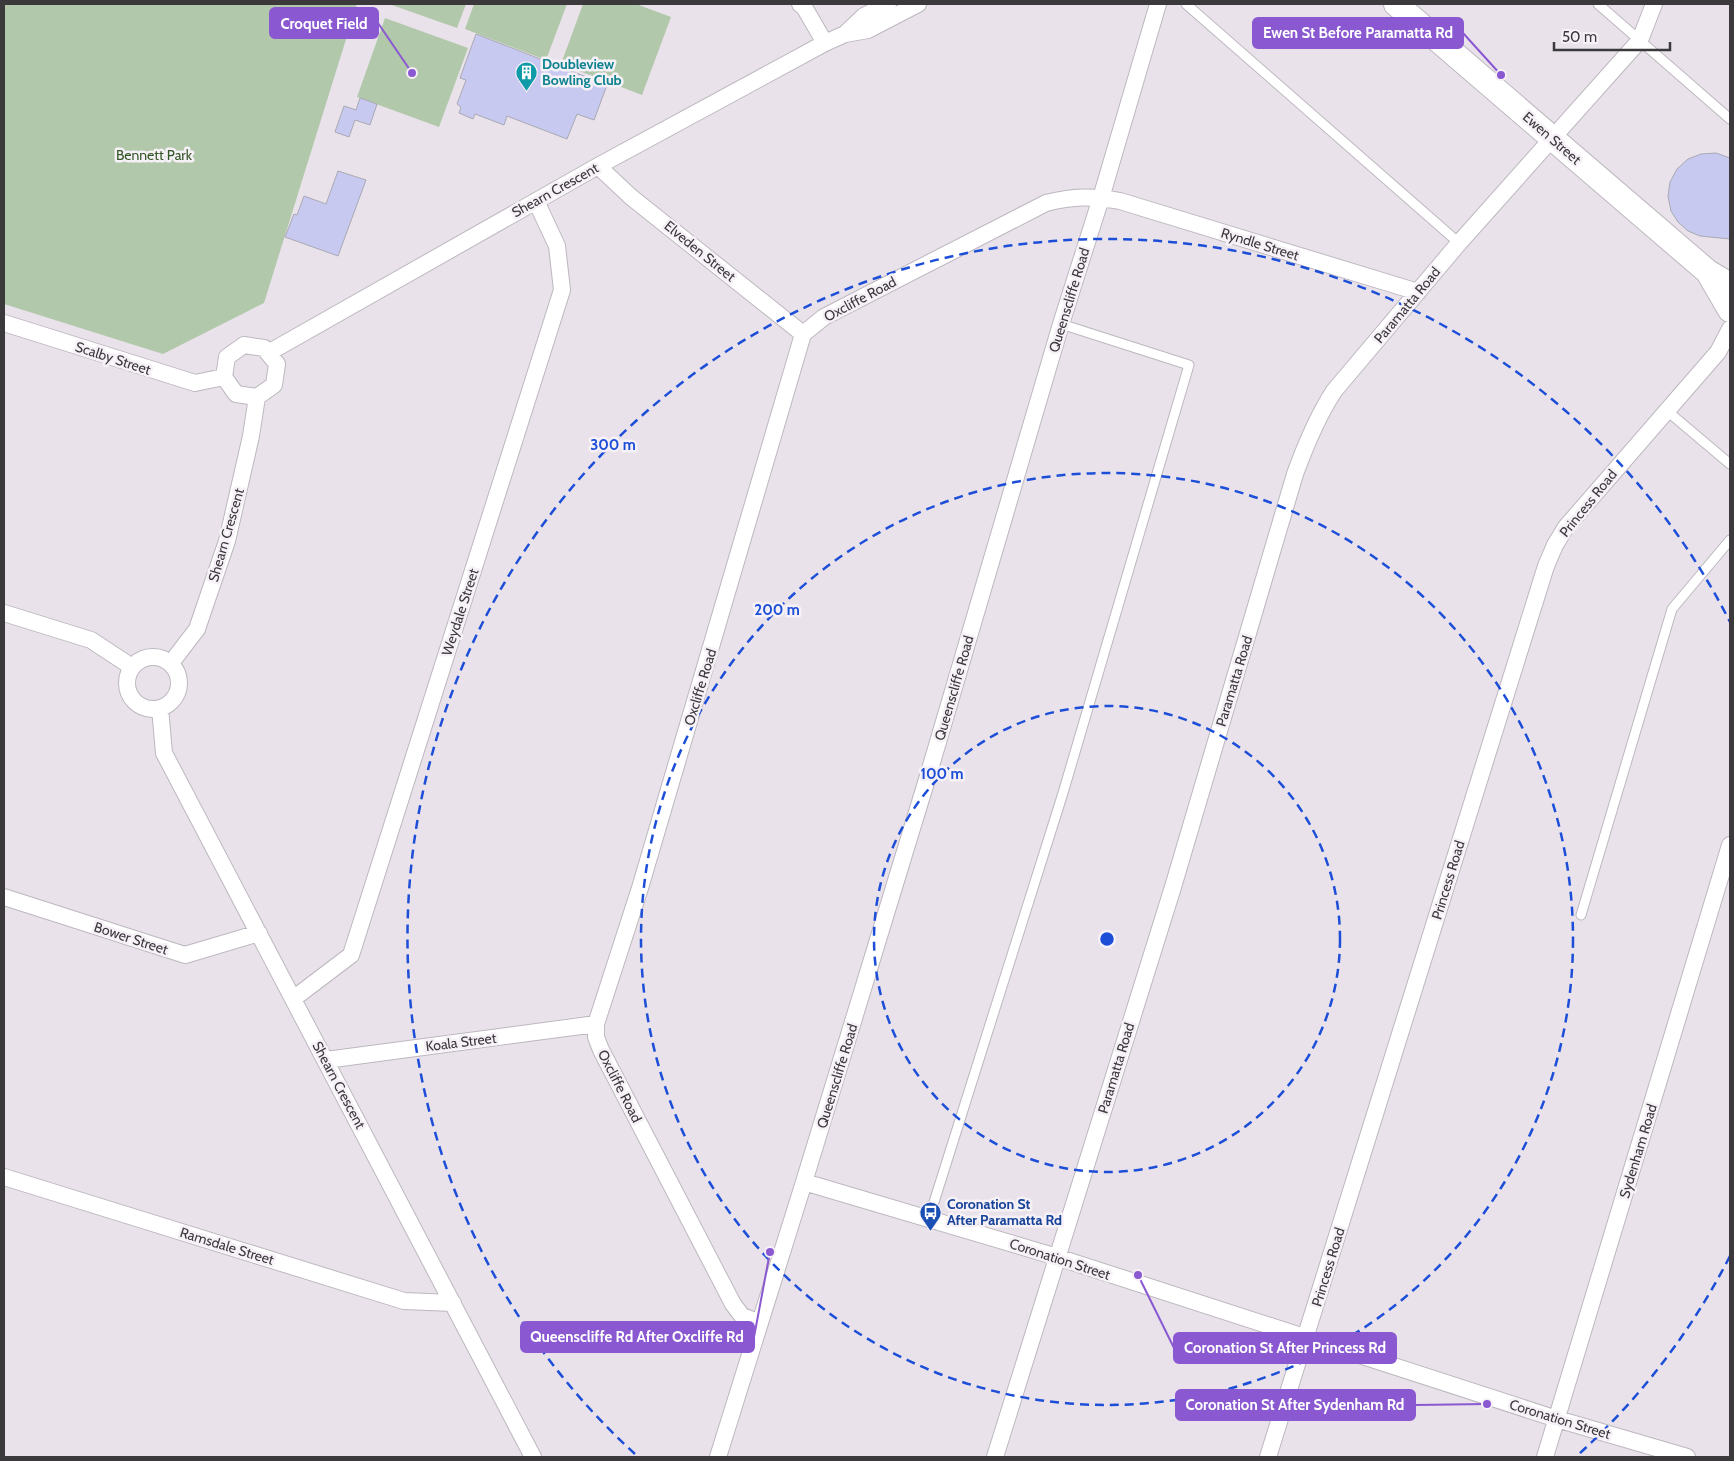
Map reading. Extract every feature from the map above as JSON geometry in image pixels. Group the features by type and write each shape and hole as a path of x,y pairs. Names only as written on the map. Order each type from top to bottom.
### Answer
{"main road":[{"name":"Ewen Street","path":"1396,4 1708,272 1730,285"},
{"name":"Ewen Street","path":"1708,272 1730,310 1730,319"}],"street":[{"path":"800,4 804,7 825,43"},
{"name":"Shearn Crescent","path":"845,34 864,16 888,4"},
{"name":"Shearn Crescent","path":"268,352 598,166 825,43 845,34 868,30 918,4"},
{"name":"Queenscliffe Road","path":"718,1457 928,776 1061,324 1101,198 1158,4"},
{"name":"Paramatta Road","path":"995,1457 1173,887 1295,474 1306,443 1322,409 1334,391 1459,243 1640,40 1654,4"},
{"name":"Elveden Street","path":"598,166 631,197 803,334"},
{"name":"Oxcliffe Road","path":"760,1323 742,1316 733,1304 601,1050 596,1037 596,1024 642,879 803,334 824,317 1046,203 1066,197 1101,198"},
{"name":"Ryndle Street","path":"1101,198 1120,201 1418,292"},
{"name":"Weydale Street","path":"293,999 351,955 562,290 557,246 536,201"},
{"name":"Scalby Street","path":"4,323 195,384 224,378"},
{"name":"Princess Road","path":"1268,1457 1546,566 1555,545 1566,527 1666,410 1724,348 1730,329"},
{"path":"244,345 264,348 277,364 274,385 257,397 236,394 224,378 227,357 244,345"},
{"name":"Shearn Crescent","path":"171,663 197,629 227,541 251,436 257,397"},
{"path":"4,612 91,640 132,667"},
{"path":"154,656 171,663 180,680 178,691 172,702 160,708 146,708 138,704 128,692 127,681 132,667 142,659 154,656"},
{"name":"Shearn Crescent","path":"160,708 164,753 533,1457"},
{"name":"Sydenham Road","path":"1545,1457 1730,846"},
{"name":"Bower Street","path":"4,897 185,955 259,933"},
{"name":"Koala Street","path":"326,1060 596,1024"},
{"name":"Ramsdale Street","path":"4,1177 404,1301 453,1303"},
{"name":"Coronation Street","path":"804,1182 1057,1257 1557,1419 1687,1457"}],"lane":[{"path":"1186,4 1459,243"},
{"path":"1598,4 1730,119"},
{"path":"929,1218 1063,793 1189,365 1061,324"},
{"path":"1666,410 1730,464"},
{"path":"1580,914 1672,609 1730,540"}],"green space":[{"name":"Bennett Park","path":"4,4 357,4 264,303 163,354 4,304"},
{"path":"389,4 466,4 457,28"},
{"path":"474,4 567,4 546,60 465,29"},
{"path":"583,4 636,4 671,17 642,95 561,64"},
{"path":"385,18 468,48 439,127 357,97"}],"building":[{"name":"Doubleview Bowling Club","path":"476,34 607,85 594,120 577,114 567,139 507,116 504,125 475,114 473,119 459,113 461,107 457,104 466,80 460,78"},
{"path":"360,98 377,104 370,125 355,120 349,137 335,132 344,106 356,110"},
{"path":"1716,153 1730,158 1730,239 1700,236 1688,231 1678,222 1671,211 1668,196 1670,182 1677,169 1688,159 1701,154"},
{"path":"338,171 366,180 338,256 285,237 294,214 297,215 304,196 326,204"}],"place":[{"name":"Croquet Field","path":"412,73"},
{"name":"Ewen St Before Paramatta Rd","path":"1501,75"},
{"name":"Doubleview Bowling Club","path":"526,91"},
{"name":"Coronation St After Paramatta Rd","path":"931,1231"},
{"name":"Queenscliffe Rd After Oxcliffe Rd","path":"770,1252"},
{"name":"Coronation St After Princess Rd","path":"1138,1275"},
{"name":"Coronation St After Sydenham Rd","path":"1487,1404"}]}
